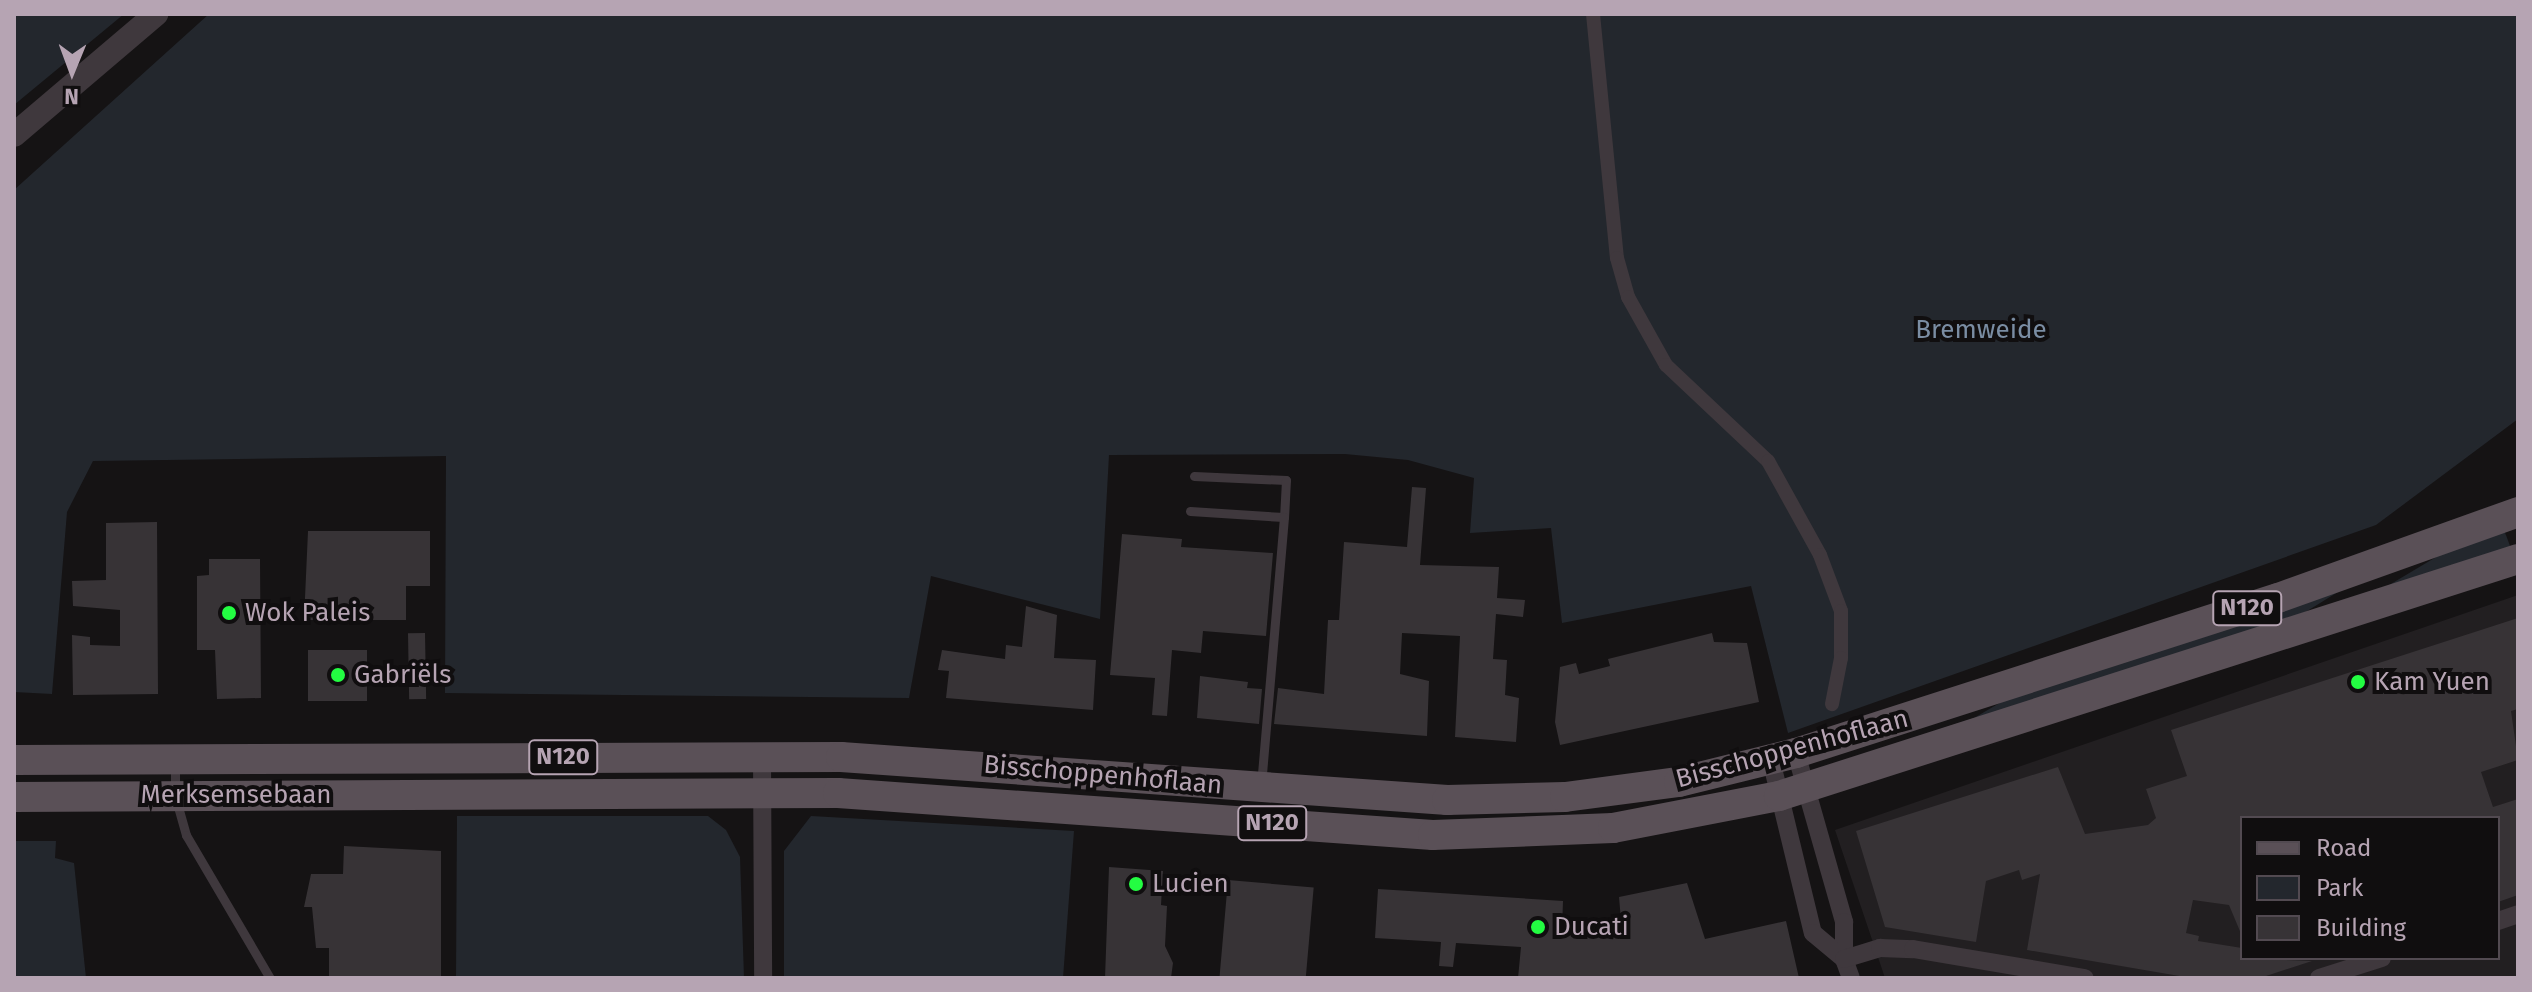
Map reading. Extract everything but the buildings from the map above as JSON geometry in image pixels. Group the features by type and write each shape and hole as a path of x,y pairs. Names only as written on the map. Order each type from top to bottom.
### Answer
{"main road":[{"name":"Bisschoppenhoflaan","path":"364,758 762,757 937,762 1447,800 1535,799 1679,782 1783,756 2288,595 2518,512"},
{"name":"Bisschoppenhoflaan","path":"458,793 762,792 917,796 1467,836 1613,828 1792,792 2518,559"},
{"name":"Merksemsebaan","path":"14,760 364,758"},
{"name":"Merksemsebaan","path":"14,797 458,793"}],"street":[{"path":"14,135 156,14"},
{"path":"1593,14 1617,258 1628,297 1666,365 1768,461 1820,555 1841,611 1841,658 1832,704"},
{"path":"1783,756 1792,792 1813,933 1844,959"},
{"path":"1783,756 1792,792 1844,922 1844,959 1851,978"},
{"path":"762,757 763,978"},
{"path":"1844,959 1880,948 1913,949 2085,978"},
{"path":"2319,978 2376,960"}],"lane":[{"path":"1194,476 1286,480 1260,788"},
{"path":"1190,511 1284,517"},
{"path":"176,758 175,796 186,835 270,978"}],"shaded area":[{"path":"2518,595 2518,978 1885,978 1835,830"}],"green space":[{"path":"14,14 124,14 14,105"},
{"name":"Bremweide","path":"209,14 2518,14 2518,419 2376,525 1788,733 1751,586 1562,623 1551,528 1470,533 1474,478 1408,460 1345,454 1109,455 1100,619 931,576 909,698 445,693 446,456 93,461 67,512 52,694 14,692 14,190"},
{"path":"2504,530 2512,551 2374,594 2453,547"},
{"path":"2346,587 2291,621 1846,760 1974,718 2003,701"},
{"path":"457,816 708,816 726,830 740,857 744,978 456,978"},
{"path":"811,816 1074,831 1063,978 784,978 784,851"},
{"path":"14,841 56,841 55,858 74,863 86,978 14,978"}],"place":[{"name":"Wok Paleis","path":"229,613"},
{"name":"Gabriëls","path":"338,675"},
{"name":"Kam Yuen","path":"2358,682"},
{"name":"Lucien","path":"1136,884"},
{"name":"Ducati","path":"1538,927"}]}
